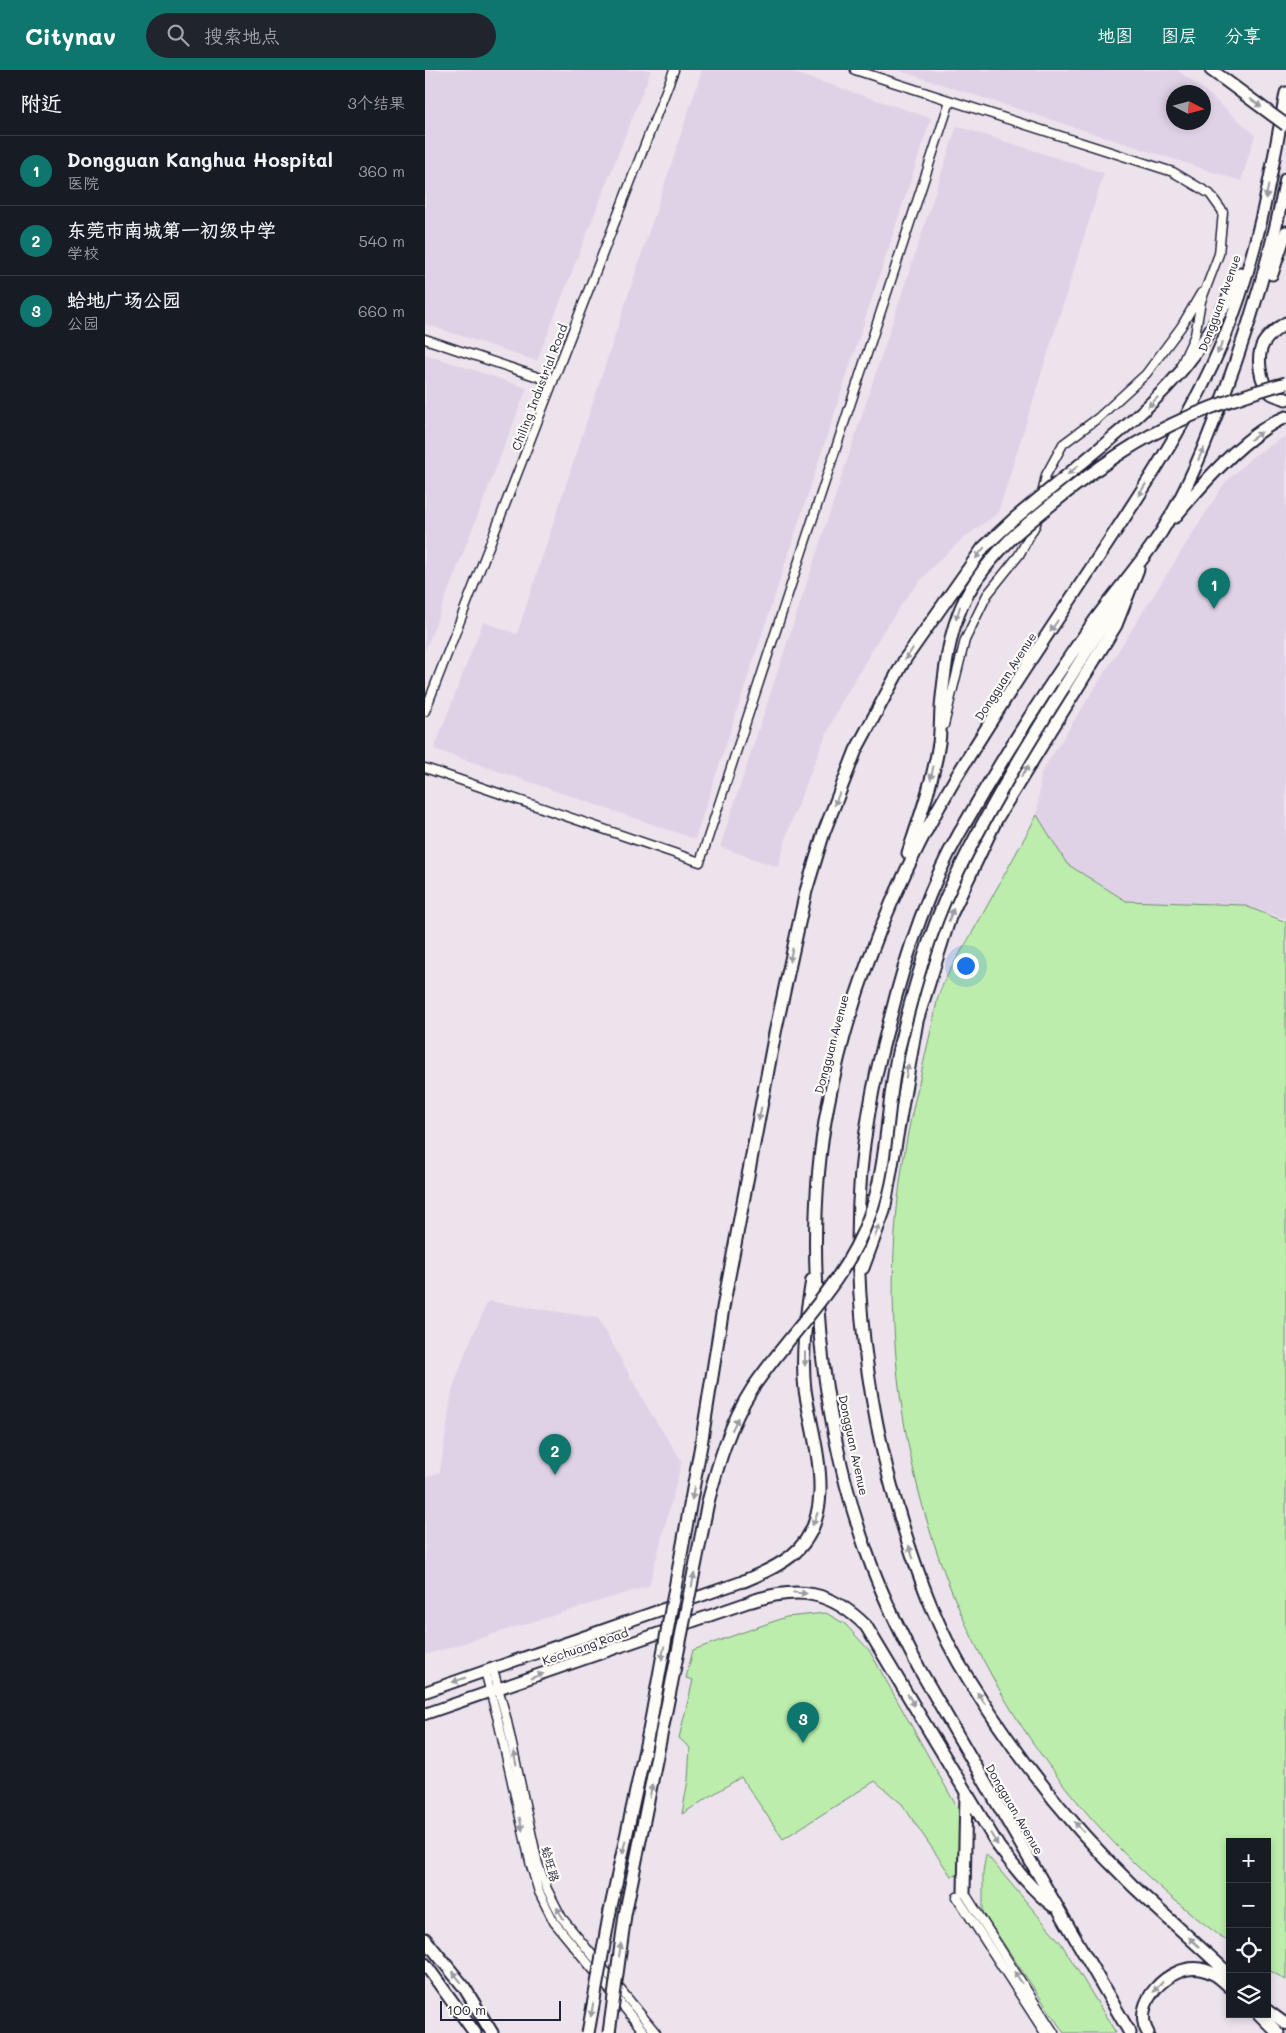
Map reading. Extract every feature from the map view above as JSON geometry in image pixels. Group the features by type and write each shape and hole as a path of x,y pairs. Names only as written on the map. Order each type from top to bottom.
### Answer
{"highway":[{"path":"1211,70 1286,125"},
{"name":"Dongguan Avenue","path":"1131,2033 920,1670 895,1622 866,1552 844,1471 827,1386 818,1308 816,1258 818,1196 828,1105 846,1033 888,910 925,831 956,778 1175,438 1223,341 1259,228 1286,93"},
{"name":"Dongguan Avenue","path":"1227,1973 1132,1884 1062,1807 1016,1749 967,1678 929,1606 897,1510 879,1443 863,1333 859,1276 860,1209 868,1115 899,983 919,924 955,841 993,776 1043,694 1105,607 1151,547 1172,513 1201,456 1243,348 1267,265 1286,179"},
{"path":"588,2033 610,1911 649,1731 701,1445 723,1308 775,1033 806,891 824,832 856,750 897,672 936,613 983,548 1014,518 1150,406 1174,380 1200,349 1222,314 1259,228"},
{"path":"1243,348 1259,312 1286,232"},
{"path":"1286,323 1273,332 1262,345 1259,361 1263,382 1272,394 1286,399"},
{"path":"936,613 1018,532 1072,487 1122,452 1155,433 1237,396 1286,382"},
{"path":"1151,547 1211,476 1242,446 1286,417"},
{"path":"609,2033 625,1915 708,1502 722,1450 751,1390 837,1280 855,1250 870,1216 879,1178 898,1051 921,967 940,913 953,882 992,804 1141,562"},
{"path":"859,1276 884,1211 917,1021 950,917 997,818 1116,625 1141,562"},
{"path":"888,910 929,787 939,743 945,668 952,632 960,605 983,568"},
{"path":"744,1581 773,1569 793,1555 807,1537 817,1514 821,1494 820,1473 805,1388 809,1293 816,1258"},
{"path":"752,1601 777,1594 794,1592 832,1600 850,1610 867,1626 999,1847 1020,1875 1038,1894 1057,1908"},
{"path":"960,1895 966,1794"},
{"path":"425,1939 464,1987 492,2033"},
{"path":"425,1964 475,2033"},
{"path":"1148,2033 1145,2018 1147,2004 1151,1994 1169,1976 1185,1969 1199,1968 1213,1973 1226,1984"},
{"path":"1263,2018 1280,2033"},
{"path":"1269,2018 1280,2033"}],"main road":[{"name":"Kechuang Road","path":"425,1692 744,1581"},
{"name":"Kechuang Road","path":"425,1714 752,1601"},
{"path":"1271,2013 1286,2024"}],"street":[{"name":"Chiling Industrial Road","path":"425,711 673,70"},
{"path":"855,70 1173,172 1210,194 1223,212 1219,254 1201,301 1195,335 1174,380"},
{"path":"425,768 699,862 950,101"},
{"path":"939,743 965,640 987,595 1019,555 1036,524 1047,475 1063,444 1098,418 1146,374 1181,327 1211,276"},
{"path":"425,339 553,382"},
{"name":"蛤旺路","path":"489,1670 538,1864 547,1890 562,1918 656,2033"},
{"name":"蛤旺路","path":"495,1690 531,1866 539,1892 554,1922 645,2033"},
{"path":"960,1895 1045,2033"},
{"path":"960,1895 1054,2033"}],"shaded area":[{"path":"425,70 651,70 537,361 425,324"},
{"path":"702,70 785,70 931,118 695,839 434,749 483,622 517,634"},
{"path":"897,70 1177,70 1197,85 1166,85 1166,130 1211,130 1211,96 1255,135 1241,181"},
{"path":"957,126 1104,173 998,513 965,537 935,564 909,594 884,630 840,705 822,744 790,825 778,867 720,847"},
{"path":"425,354 527,388 425,651"},
{"path":"1286,436 1286,919 1243,905 1126,901 1067,864 1037,815 1041,773 1224,484 1253,456"},
{"path":"488,1301 598,1318 650,1412 682,1461 649,1586 425,1655 425,1478 440,1472 452,1391 466,1351"}],"green space":[{"path":"1037,815 1067,864 1126,901 1243,905 1286,922 1286,1980 1271,1971 1271,1838 1226,1838 1226,1940 1136,1865 1057,1776 992,1677 943,1570 911,1457 895,1340 896,1221 915,1100 937,1002 944,982"},
{"path":"826,1613 845,1624 869,1650 958,1809 966,1846 961,1875 951,1876 902,1804 875,1781 783,1839 741,1777 682,1814 688,1780 690,1748 679,1738 693,1680 686,1678 693,1650 786,1617"},
{"path":"986,1854 1061,1943 1116,2033 1064,2033 983,1913 983,1872"}],"place":[{"name":"Dongguan Kanghua Hospital","path":"1214,609"},
{"name":"东莞市南城第一初级中学","path":"555,1475"},
{"name":"蛤地广场公园","path":"803,1743"}]}
